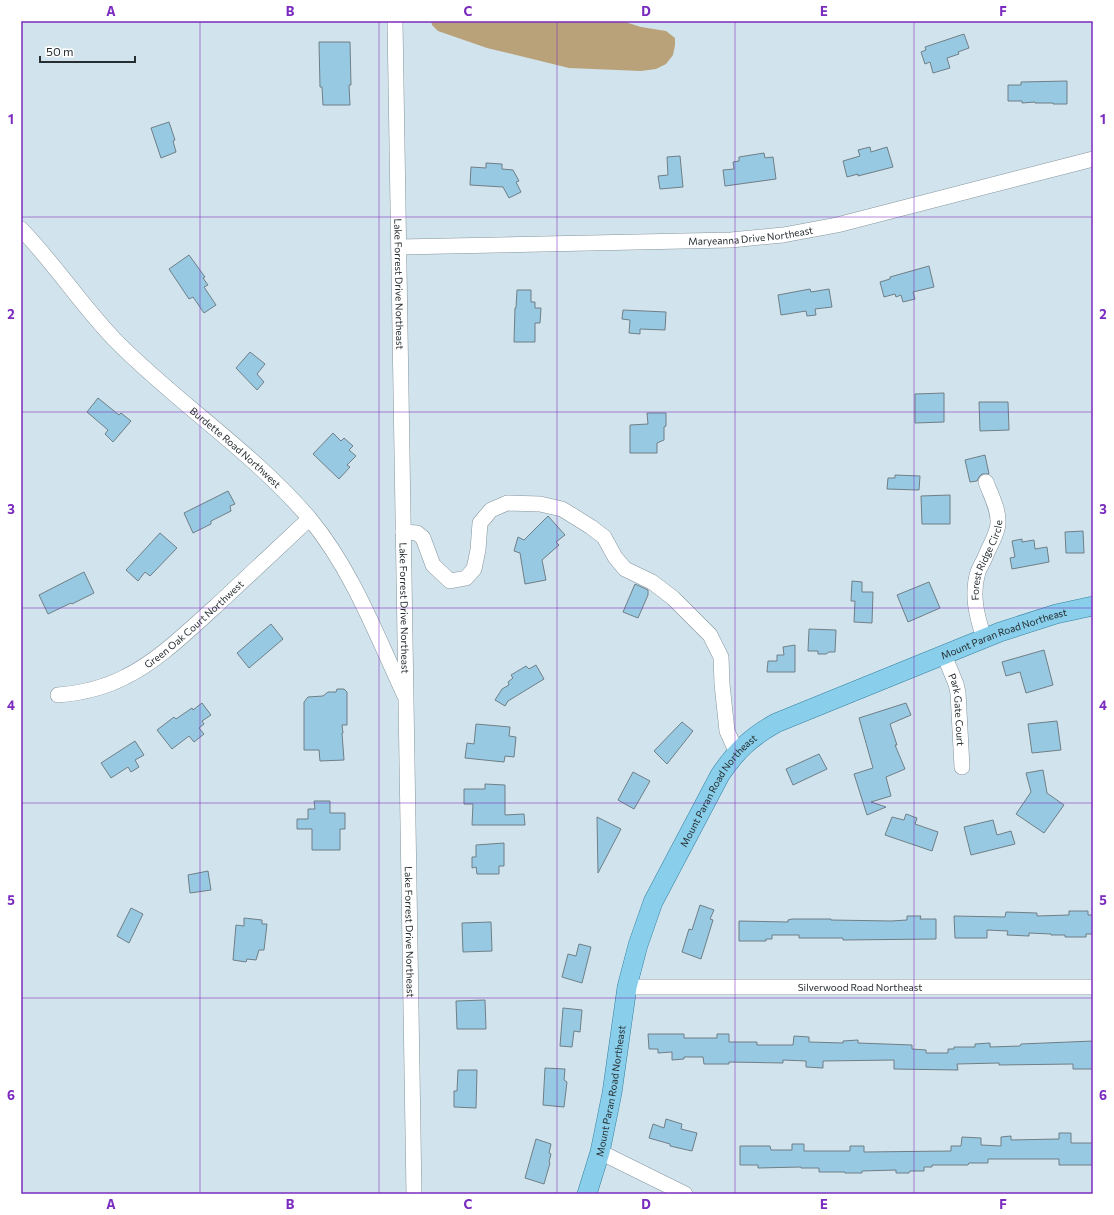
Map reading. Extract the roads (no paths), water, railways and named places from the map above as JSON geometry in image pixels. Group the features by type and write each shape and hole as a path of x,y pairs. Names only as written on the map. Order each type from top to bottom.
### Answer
{"main road":[{"name":"Mount Paran Road Northeast","path":"587,1194 591,1186 600,1152 612,1093 626,988 638,945 653,902 720,775 737,753 759,733 776,723 984,638 1029,622 1093,606"}],"street":[{"name":"Lake Forrest Drive Northeast","path":"395,21 414,1194"},
{"name":"Maryeanna Drive Northeast","path":"399,247 731,240 783,235 837,225 1093,159"},
{"name":"Burdette Road Northwest","path":"21,229 36,244 81,303 116,341 258,466 310,519 331,547 350,578 406,698"},
{"name":"Forest Ridge Circle","path":"984,638 976,613 975,587 978,571 994,539 998,522 997,512 986,482"},
{"path":"403,532 417,533 423,538 433,565 450,581 466,578 474,569 478,550 480,523 491,510 507,503 540,504 562,509 591,527 604,537 615,557 625,569 652,582 673,598 710,635 721,657 727,731 737,753"},
{"name":"Green Oak Court Northwest","path":"58,695 81,693 102,687 126,677 148,664 191,629 310,519"},
{"name":"Park Gate Court","path":"944,655 956,684 958,693 962,767"},
{"name":"Silverwood Road Northeast","path":"626,988 1093,987"},
{"path":"600,1152 685,1194"}]}
